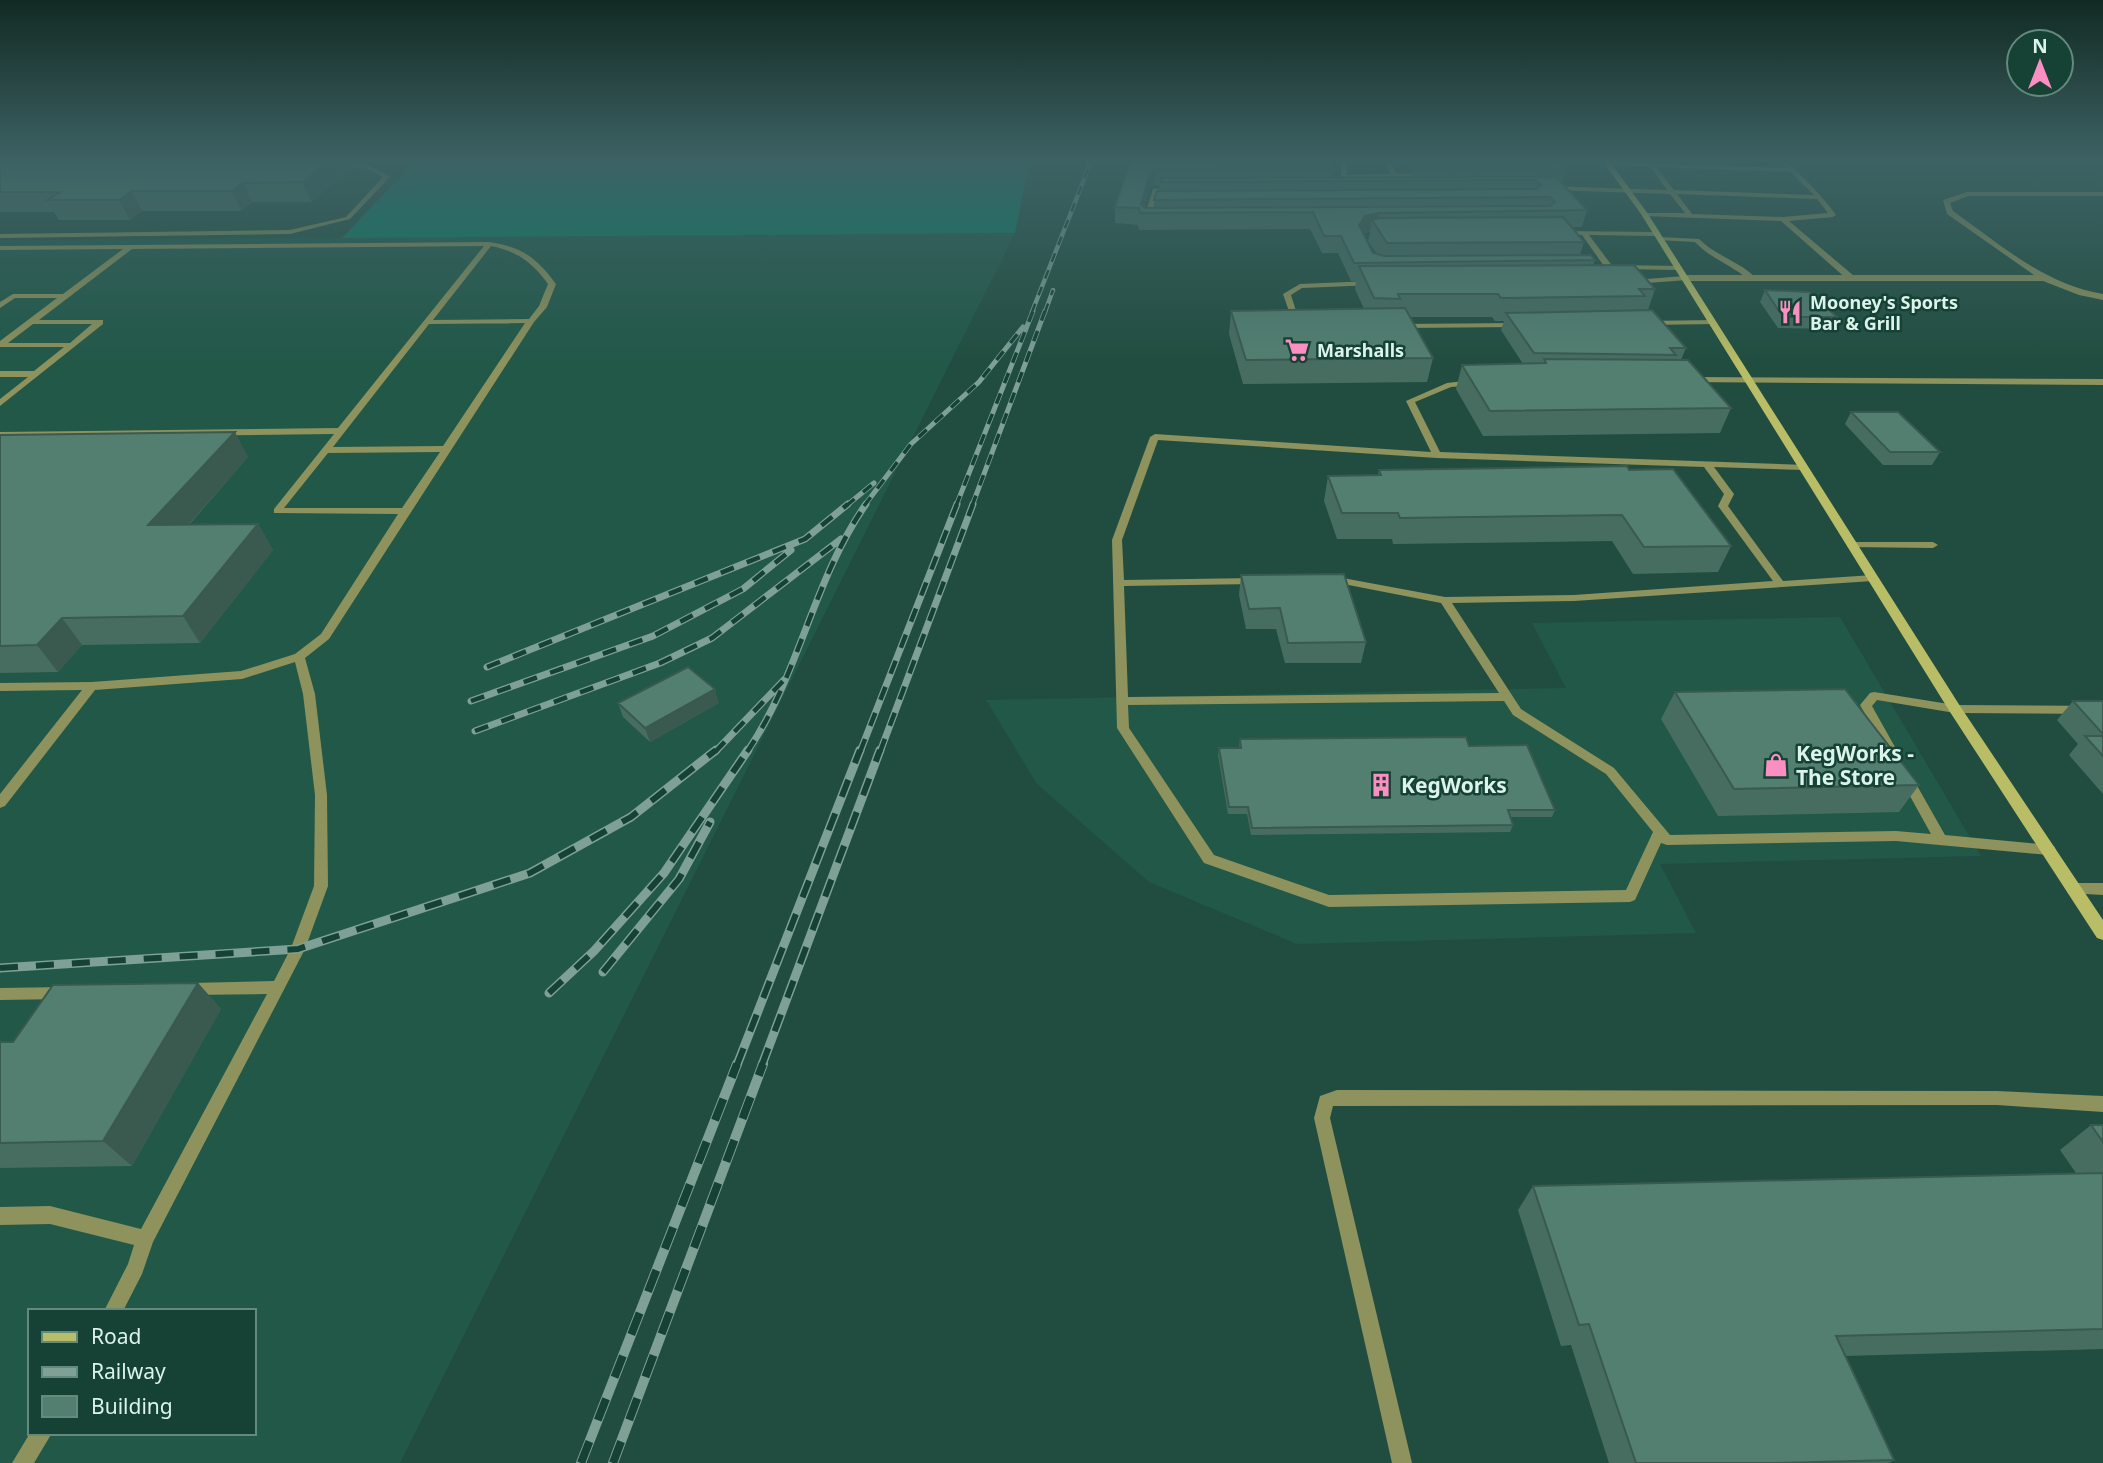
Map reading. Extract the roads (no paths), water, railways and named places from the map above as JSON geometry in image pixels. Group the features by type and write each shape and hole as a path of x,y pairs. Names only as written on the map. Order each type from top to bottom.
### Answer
{"main road":[{"path":"1652,227 1955,709 2103,933"}],"street":[{"path":"1972,227 2045,278 2067,289 2103,296"},
{"path":"1681,273 1752,278 2045,278"},
{"path":"2074,888 2103,888"}],"lane":[{"path":"0,236 290,232 310,227"},
{"path":"1792,227 1850,278"},
{"path":"1557,233 1698,240 1710,256 1738,263 1752,278"},
{"path":"1585,233 1609,267"},
{"path":"405,510 277,511 489,244"},
{"path":"0,248 489,244 512,247 537,263 552,284 543,307 405,510 324,636 299,657 242,675 92,686 0,687"},
{"path":"0,345 130,247"},
{"path":"1599,267 1681,273"},
{"path":"1623,282 1681,273"},
{"path":"1314,321 1294,315 1287,294 1300,286 1388,283"},
{"path":"0,306 13,296 65,296"},
{"path":"427,322 531,321"},
{"path":"1,401 100,322 32,322"},
{"path":"1629,323 1712,322"},
{"path":"1393,326 1532,325"},
{"path":"0,345 72,345"},
{"path":"0,374 36,374"},
{"path":"1437,455 1410,401 1450,385 1490,380"},
{"path":"1681,380 2103,382"},
{"path":"0,435 340,431"},
{"path":"1660,831 1630,895 1329,901 1209,859 1123,728 1117,540 1155,437 1437,455 1804,467"},
{"path":"325,450 446,449"},
{"path":"1706,463 1729,494 1723,506 1779,583"},
{"path":"1852,545 1933,545"},
{"path":"1322,579 1335,579 1445,600 1574,598 1873,578"},
{"path":"1118,583 1268,580"},
{"path":"1445,600 1517,712 1610,771 1667,840 1896,836 2049,850"},
{"path":"114,1309 136,1268 145,1239 298,948 321,886 321,796 309,694 299,657"},
{"path":"0,803 92,686"},
{"path":"1941,841 1866,705 1874,696 1955,709 2103,710"},
{"path":"1122,701 1507,697"},
{"path":"166,990 277,987"},
{"path":"0,994 83,992"},
{"path":"1402,1463 1322,1118 1326,1101 1337,1097 1970,1098 2103,1104"},
{"path":"0,1216 50,1215 145,1239"},
{"path":"22,1463 41,1435"}],"railway":[{"path":"1032,312 1065,227"},
{"path":"1045,312 1053,290"},
{"path":"956,506 1033,311"},
{"path":"972,506 1045,311"},
{"path":"864,506 911,444 979,382 1023,327"},
{"path":"846,506 874,483"},
{"path":"487,667 805,539 848,504"},
{"path":"747,752 780,692 832,564 866,504"},
{"path":"860,752 957,504"},
{"path":"880,752 973,504"},
{"path":"475,731 660,663 712,638 841,539"},
{"path":"471,701 653,636 743,589 791,550"},
{"path":"715,752 785,679"},
{"path":"0,968 298,949 530,873 631,817 716,750"},
{"path":"549,993 594,951 664,873 748,750"},
{"path":"737,1065 860,750"},
{"path":"762,1065 880,750"},
{"path":"603,972 679,879 710,822"},
{"path":"581,1463 737,1064"},
{"path":"613,1463 763,1064"}],"place":[{"name":"Mooney's Sports Bar & Grill","path":"1790,312"},
{"name":"Marshalls","path":"1297,350"},
{"name":"KegWorks - The Store","path":"1776,765"},
{"name":"KegWorks","path":"1381,785"}]}
